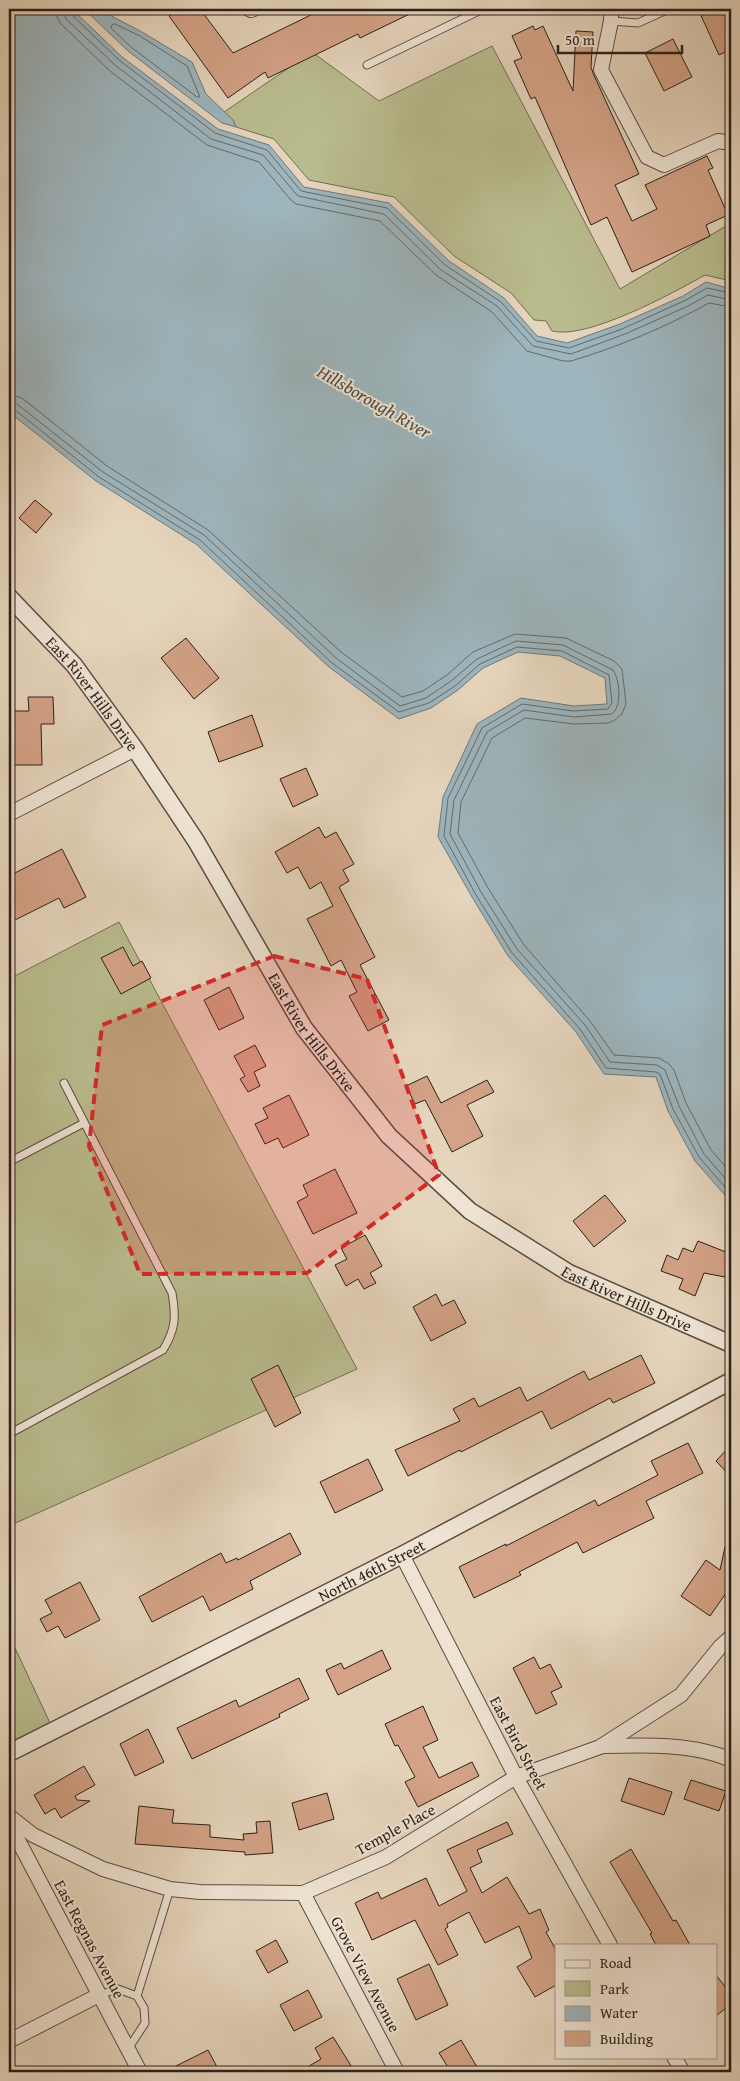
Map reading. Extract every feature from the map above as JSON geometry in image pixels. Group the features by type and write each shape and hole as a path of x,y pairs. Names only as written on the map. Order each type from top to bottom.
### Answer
{"street":[{"path":"611,15 602,70 647,157 664,166 718,141 731,143"},
{"name":"East River Hills Drive","path":"9,597 74,665 135,749 196,841 304,1028 389,1136 470,1210 569,1274 731,1344"},
{"path":"9,814 135,749"},
{"name":"North 46th Street","path":"9,1753 402,1555 731,1381"},
{"name":"East Bird Street","path":"402,1555 516,1778 609,1944"},
{"name":"Temple Place","path":"9,1816 32,1835 103,1869 170,1888 200,1892 303,1893 386,1857 516,1778 600,1746 681,1695 720,1647 731,1637"},
{"path":"600,1746 652,1745 716,1754 731,1760"},
{"name":"East Regnas Avenue","path":"9,1823 140,2072"},
{"name":"Grove View Avenue","path":"303,1893 397,2072"},
{"path":"9,2041 99,1995"},
{"path":"675,2058 682,2072"}],"lane":[{"path":"366,65 483,9"},
{"path":"611,15 638,23 669,9"},
{"path":"9,1434 163,1350 172,1337 176,1316 172,1293 64,1083"},
{"path":"9,1162 84,1123"},
{"path":"137,1996 170,1888"},
{"path":"99,1995 118,1989 137,1996 144,2008 146,2023 128,2049"}],"highlighted area":[{"path":"274,956 367,979 439,1175 307,1273 140,1274 89,1146 102,1025"}],"green space":[{"path":"492,46 620,289 731,223 731,281 705,275 673,293 607,322 586,329 567,332 552,331 546,321 534,320 511,293 454,256 394,197 309,180 274,139 236,127 233,120 224,112 312,52 379,101"},
{"path":"119,922 357,1369 9,1526 9,979"},
{"path":"9,1635 50,1723 9,1743"}],"water":[{"name":"Hillsborough River","path":"9,9 72,9 122,57 218,129 269,145 304,187 389,203 449,261 504,298 537,336 567,343 620,324 683,296 706,282 731,289 731,1202 695,1161 668,1111 656,1077 604,1074 576,1032 508,956 438,837 443,797 477,724 521,698 574,706 607,704 605,678 560,656 518,652 483,668 458,690 431,708 399,719 329,667 196,544 96,481 9,412"},
{"path":"84,9 98,9 142,32 192,62 206,94 233,120 236,127 222,123 128,51"}],"building":[{"path":"179,9 200,9 233,53 323,9 420,9 360,38 358,34 268,78 265,72 228,98 169,16"},
{"path":"698,9 731,9 731,49 719,55"},
{"path":"533,26 535,30 543,26 573,91 576,31 593,32 591,67 639,174 615,185 632,221 657,209 645,185 707,156 713,168 708,170 728,215 706,225 710,236 632,272 607,217 591,225 535,97 531,99 514,61 522,58 512,36"},
{"path":"673,39 692,77 664,91 645,53"},
{"path":"35,500 52,514 36,533 19,518"},
{"path":"186,638 219,678 194,699 161,658"},
{"path":"28,697 53,697 54,724 41,724 42,765 9,765 9,711 29,711"},
{"path":"252,715 263,746 219,762 208,732"},
{"path":"306,768 318,795 293,807 280,779"},
{"path":"319,827 325,838 336,832 354,864 343,870 349,881 339,887 375,957 360,965 389,1020 368,1031 349,996 357,992 341,960 331,966 307,919 333,906 321,882 310,889 298,867 287,873 275,852"},
{"path":"62,849 86,897 64,908 59,898 9,923 9,876"},
{"path":"123,947 133,966 142,961 151,978 121,994 101,958"},
{"path":"229,987 244,1018 219,1030 204,1000"},
{"path":"255,1045 266,1066 254,1072 260,1086 248,1092 240,1079 245,1076 234,1056"},
{"path":"427,1076 441,1103 487,1080 494,1092 467,1105 483,1136 452,1152 425,1100 415,1104 406,1086"},
{"path":"289,1095 309,1135 283,1148 278,1138 265,1144 255,1124 268,1118 263,1108"},
{"path":"335,1169 357,1213 313,1234 297,1202 308,1196 303,1185"},
{"path":"605,1195 626,1221 594,1247 573,1221"},
{"path":"365,1235 382,1266 370,1273 376,1283 364,1289 358,1279 346,1286 335,1265 347,1259 341,1248"},
{"path":"698,1241 731,1254 731,1274 725,1277 704,1273 695,1296 679,1289 683,1279 661,1271 667,1255 678,1260 683,1248 693,1252"},
{"path":"436,1294 442,1306 454,1300 466,1323 431,1341 413,1307"},
{"path":"641,1355 655,1383 613,1403 610,1398 551,1429 542,1411 461,1452 460,1450 408,1476 395,1450 460,1421 453,1409 474,1398 479,1407 520,1387 527,1401 584,1371 589,1380"},
{"path":"278,1365 301,1413 275,1427 251,1379"},
{"path":"688,1443 703,1473 646,1501 654,1518 583,1553 577,1542 519,1572 521,1575 474,1598 459,1567 506,1544 506,1546 595,1500 598,1506 658,1475 651,1461"},
{"path":"731,1445 731,1477 716,1461"},
{"path":"368,1459 383,1490 335,1513 320,1482"},
{"path":"290,1533 301,1554 250,1581 253,1589 210,1611 203,1596 152,1622 139,1597 221,1553 226,1563 237,1558 238,1560"},
{"path":"725,1547 731,1547 731,1586 710,1616 681,1596 706,1560 720,1570"},
{"path":"80,1582 100,1620 65,1638 58,1626 47,1632 40,1619 52,1613 45,1600"},
{"path":"382,1650 391,1669 338,1695 326,1670 341,1663 344,1669"},
{"path":"534,1657 540,1669 550,1664 562,1687 551,1692 557,1704 536,1714 513,1668"},
{"path":"299,1678 309,1699 279,1714 280,1717 192,1759 177,1728 236,1700 239,1707"},
{"path":"423,1706 438,1740 423,1747 439,1778 472,1762 479,1776 418,1807 405,1782 415,1777 398,1745 395,1746 385,1724"},
{"path":"148,1729 164,1762 135,1776 120,1744"},
{"path":"84,1766 95,1785 75,1796 77,1800 90,1801 61,1818 55,1808 45,1814 34,1795"},
{"path":"629,1778 672,1792 664,1815 621,1801"},
{"path":"691,1780 726,1791 719,1811 684,1799"},
{"path":"327,1793 334,1819 299,1830 292,1803"},
{"path":"139,1806 174,1810 172,1823 210,1825 210,1837 244,1840 243,1834 257,1833 256,1822 270,1821 273,1853 245,1855 245,1852 135,1844"},
{"path":"507,1822 513,1834 477,1850 482,1862 470,1868 482,1893 507,1877 529,1914 540,1909 549,1930 546,1932 555,1948 555,1986 535,1997 517,1967 532,1958 519,1926 485,1943 469,1912 447,1924 448,1927 445,1929 458,1955 438,1965 415,1920 372,1940 355,1903 378,1892 381,1899 426,1878 439,1906 467,1891 447,1850"},
{"path":"631,1849 673,1921 676,1920 689,1944 655,1944 650,1934 652,1933 610,1862"},
{"path":"276,1940 288,1962 268,1973 256,1951"},
{"path":"429,1964 448,2005 416,2020 397,1979"},
{"path":"718,1978 731,1994 731,2004 718,2014"},
{"path":"308,1990 322,2017 294,2031 280,2005"},
{"path":"333,2037 355,2072 299,2072 321,2059 315,2048"},
{"path":"461,2040 480,2072 451,2072 439,2053"},
{"path":"208,2050 217,2067 207,2072 164,2072"}]}
